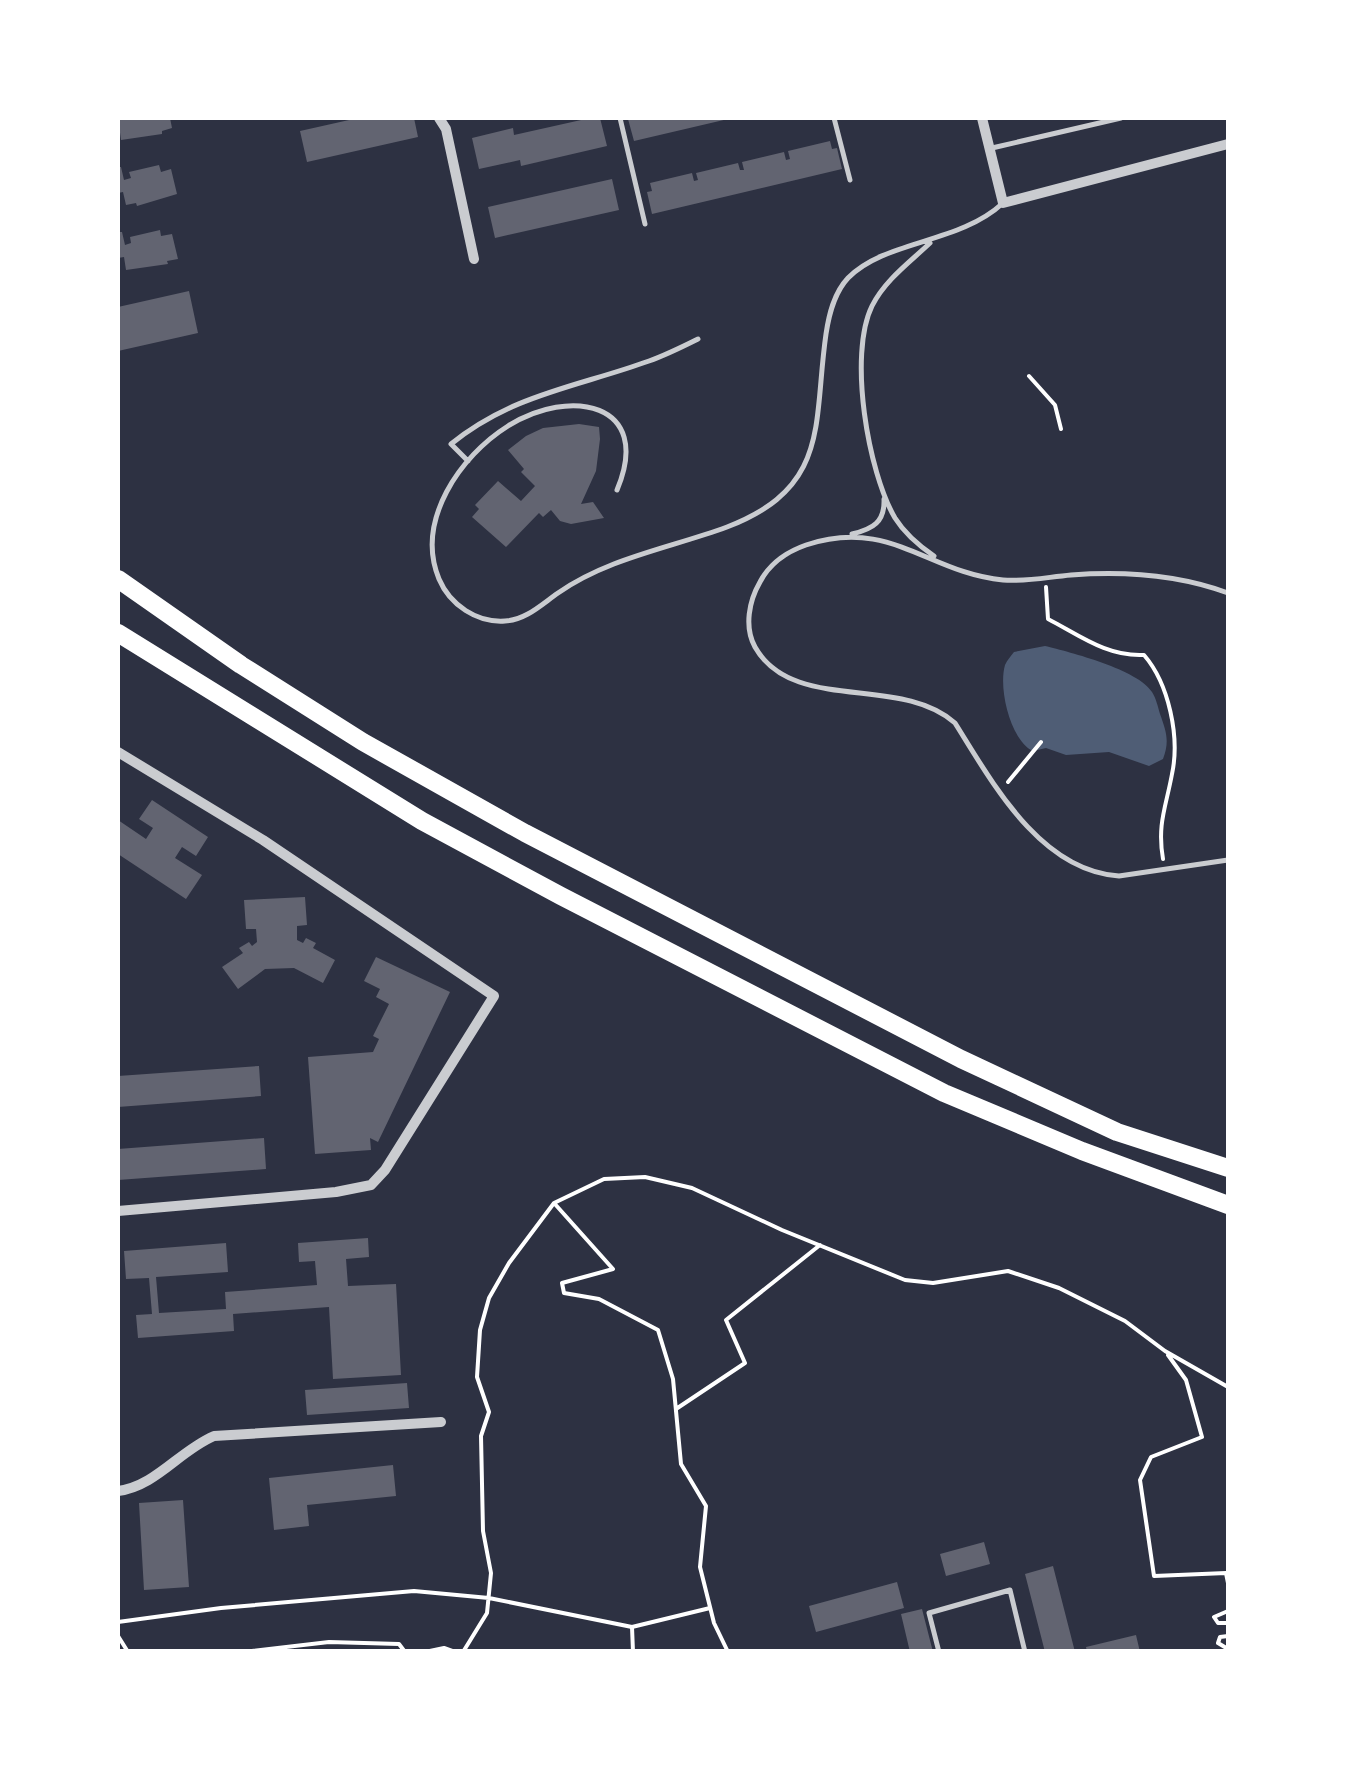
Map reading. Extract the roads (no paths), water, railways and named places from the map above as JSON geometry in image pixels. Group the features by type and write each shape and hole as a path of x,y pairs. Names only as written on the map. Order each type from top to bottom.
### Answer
{"highway":[{"path":"118,579 241,665 363,742 541,842 961,1060 1117,1132 1228,1168"},
{"path":"118,633 422,821 695,966 944,1093 1082,1151 1228,1205"}],"street":[{"path":"438,118 446,129 474,259"},
{"path":"982,118 1003,203 1228,144"},
{"path":"118,752 263,840 494,996 386,1170 372,1185 336,1192 118,1210"},
{"path":"118,1491 137,1488 195,1444 214,1436 441,1422"}],"lane":[{"path":"620,118 645,224"},
{"path":"834,118 850,180"},
{"path":"990,148 1121,118"},
{"path":"617,490 627,452 624,432 603,410 586,405 548,410 521,419 468,462 440,502 432,542 444,589 469,613 494,621 518,619 561,590 610,565 734,524 772,503 799,474 816,434 828,323 838,291 860,268 976,225 1003,203"},
{"path":"933,240 879,294 865,326 864,398 883,491 883,516 868,530 791,550 770,566 751,606 748,625 754,646 766,661 802,682 825,689 888,694 948,716 1026,827 1050,847 1103,875 1228,860"},
{"path":"468,462 452,444 493,414 521,400 652,360 698,339"},
{"path":"883,491 908,535 945,563"},
{"path":"839,538 882,539 980,578 1011,580 1114,573 1228,593"},
{"path":"939,1652 929,1612 1010,1590 1025,1652"}],"water":[{"path":"1045,646 1103,663 1145,684 1155,697 1165,731 1163,759 1149,766 1109,752 1066,755 1046,748 1033,751 1025,745 1008,713 1003,687 1005,665 1014,652"}]}
